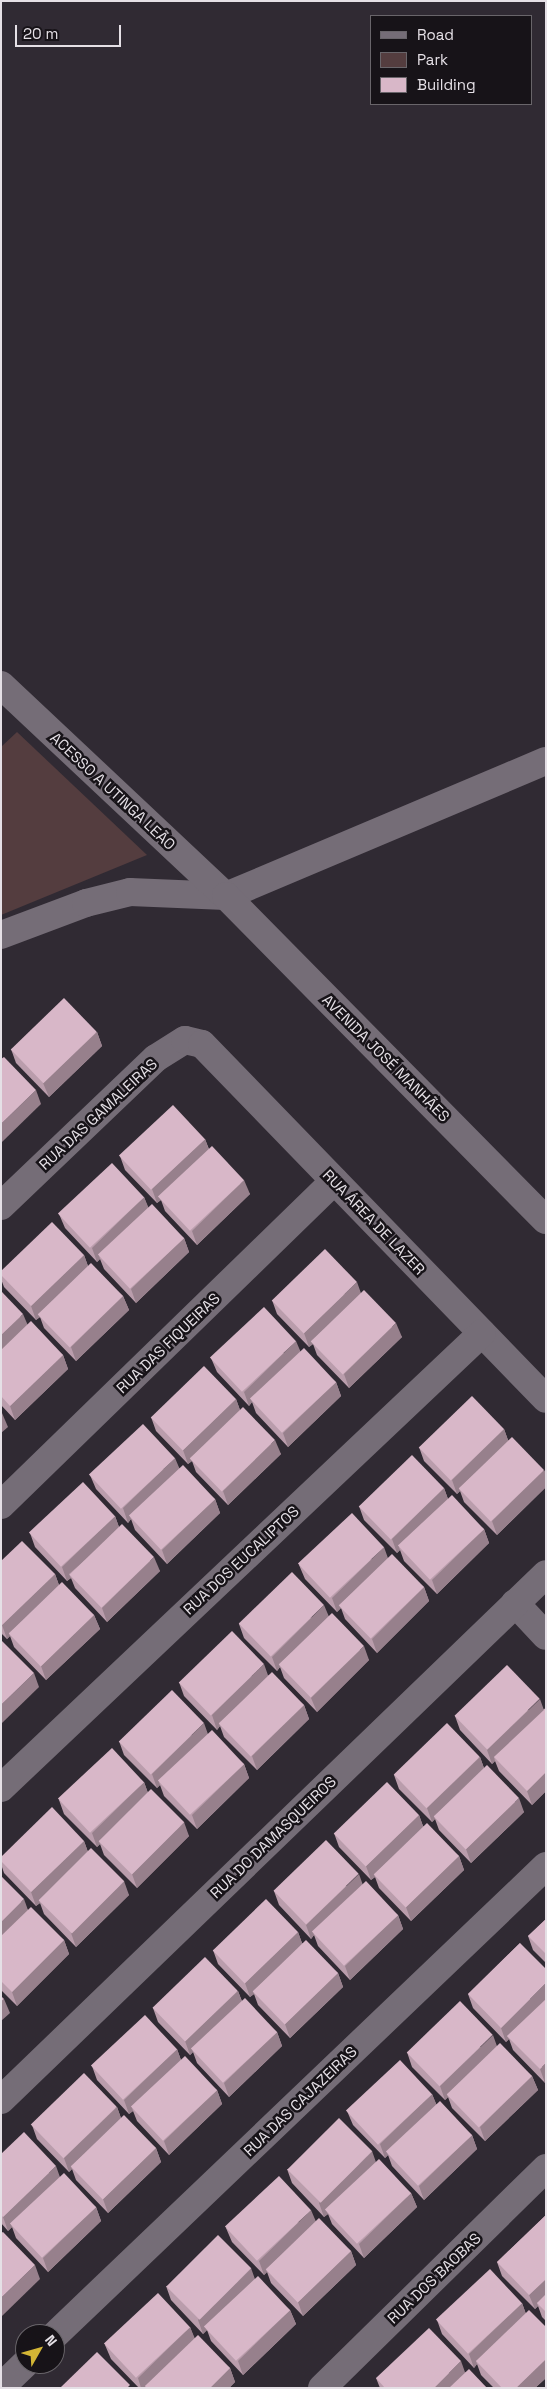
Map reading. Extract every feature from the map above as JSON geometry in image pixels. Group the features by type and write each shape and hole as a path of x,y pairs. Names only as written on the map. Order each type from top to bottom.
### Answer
{"street":[{"name":"ACESSO A UTINGA LEÃO","path":"4,694 226,896"},
{"path":"1,935 86,903 130,892 226,896 546,761"},
{"name":"AVENIDA JOSÉ MANHÃES","path":"226,896 546,1220"},
{"name":"RUA DAS GAMALEIRAS","path":"1,1206 156,1058 185,1040 202,1044"},
{"name":"RUA ÁREA DE LAZER","path":"202,1044 546,1399"},
{"name":"RUA DAS FIQUEIRAS","path":"1,1505 334,1181"},
{"name":"RUA DOS EUCALIPTOS","path":"1,1788 482,1333"},
{"name":"RUA DO DAMASQUEIROS","path":"1,2100 546,1574"},
{"path":"515,1603 546,1636"},
{"name":"RUA DAS CAJAZEIRAS","path":"65,2325 546,1866"},
{"name":"RUA DOS BAOBAS","path":"322,2388 546,2168"},
{"path":"1,2387 15,2374"}],"green space":[{"path":"17,732 147,855 1,915 1,747"}],"building":[{"path":"64,998 97,1032 43,1083 11,1049"},
{"path":"4,1057 36,1090 1,1124 1,1059"},
{"path":"173,1105 205,1139 151,1190 119,1155"},
{"path":"212,1146 244,1180 190,1231 158,1196"},
{"path":"112,1163 144,1197 90,1248 58,1213"},
{"path":"152,1204 184,1238 130,1289 98,1254"},
{"path":"52,1222 84,1255 31,1306 1,1275 1,1271"},
{"path":"325,1249 357,1282 304,1333 272,1300"},
{"path":"91,1263 123,1296 70,1347 38,1314"},
{"path":"364,1290 396,1323 343,1374 311,1341"},
{"path":"1,1291 23,1314 1,1335"},
{"path":"264,1307 296,1341 242,1392 210,1357"},
{"path":"31,1321 63,1355 10,1406 1,1396 1,1350"},
{"path":"304,1348 336,1382 282,1433 250,1398"},
{"path":"204,1366 236,1399 183,1450 151,1417"},
{"path":"472,1396 504,1429 451,1480 419,1447"},
{"path":"243,1407 275,1440 222,1491 190,1458"},
{"path":"143,1424 175,1458 121,1509 89,1474"},
{"path":"512,1437 544,1470 491,1521 459,1488"},
{"path":"412,1455 444,1488 391,1539 359,1506"},
{"path":"183,1465 215,1499 161,1550 129,1515"},
{"path":"83,1482 115,1516 61,1567 29,1532"},
{"path":"452,1495 484,1529 430,1580 398,1545"},
{"path":"352,1513 384,1547 330,1598 298,1563"},
{"path":"122,1524 154,1557 101,1608 69,1575"},
{"path":"22,1541 55,1574 2,1625 1,1561"},
{"path":"392,1554 424,1587 371,1638 339,1605"},
{"path":"292,1572 324,1605 271,1656 239,1623"},
{"path":"62,1582 94,1615 41,1666 9,1633"},
{"path":"332,1613 364,1646 311,1697 279,1664"},
{"path":"232,1631 264,1664 211,1715 179,1682"},
{"path":"1,1640 34,1673 1,1705"},
{"path":"507,1665 540,1699 487,1750 454,1716"},
{"path":"272,1672 304,1705 251,1756 219,1723"},
{"path":"172,1690 204,1723 151,1774 119,1741"},
{"path":"546,1708 546,1772 527,1791 494,1757"},
{"path":"447,1723 480,1757 426,1808 394,1774"},
{"path":"212,1730 244,1764 190,1815 158,1780"},
{"path":"112,1748 144,1782 90,1833 58,1798"},
{"path":"487,1765 519,1798 466,1849 434,1816"},
{"path":"387,1782 419,1815 366,1866 334,1833"},
{"path":"151,1789 184,1822 132,1875 99,1841"},
{"path":"52,1807 84,1841 31,1892 1,1861 1,1857"},
{"path":"427,1823 459,1856 406,1907 374,1874"},
{"path":"326,1840 359,1874 306,1925 273,1891"},
{"path":"91,1848 124,1881 72,1934 39,1900"},
{"path":"1,1876 24,1899 1,1922"},
{"path":"366,1881 398,1915 344,1966 312,1931"},
{"path":"266,1899 298,1932 245,1983 213,1950"},
{"path":"31,1907 64,1940 12,1992 1,1981 1,1936"},
{"path":"546,1919 546,1954 528,1936"},
{"path":"306,1940 338,1973 285,2024 253,1991"},
{"path":"520,1943 546,1969 546,1983 501,2028 468,1994"},
{"path":"205,1957 238,1991 185,2042 152,2008"},
{"path":"245,1998 277,2032 223,2083 191,2048"},
{"path":"546,1999 546,2063 540,2069 507,2036"},
{"path":"460,2001 493,2035 439,2086 407,2052"},
{"path":"145,2015 177,2049 123,2100 91,2065"},
{"path":"500,2043 532,2076 479,2127 447,2094"},
{"path":"185,2056 217,2090 163,2141 131,2106"},
{"path":"400,2060 432,2094 378,2145 346,2110"},
{"path":"84,2073 117,2107 63,2158 31,2124"},
{"path":"440,2101 472,2135 418,2186 386,2151"},
{"path":"124,2115 156,2148 103,2199 71,2166"},
{"path":"339,2118 372,2151 321,2203 287,2170"},
{"path":"24,2132 56,2166 3,2217 1,2215 1,2154"},
{"path":"379,2159 411,2193 357,2244 325,2209"},
{"path":"64,2173 96,2207 42,2258 10,2223"},
{"path":"279,2176 311,2210 257,2261 225,2226"},
{"path":"546,2215 546,2279 529,2295 497,2262"},
{"path":"319,2218 351,2251 298,2302 266,2269"},
{"path":"3,2232 35,2265 1,2298 1,2233"},
{"path":"218,2235 251,2268 200,2320 166,2287"},
{"path":"490,2269 522,2303 468,2354 436,2319"},
{"path":"258,2276 290,2310 236,2361 204,2326"},
{"path":"158,2293 190,2327 136,2378 104,2343"},
{"path":"546,2294 546,2312 537,2303"},
{"path":"529,2310 546,2327 546,2359 516,2388 502,2388 476,2361"},
{"path":"429,2328 461,2361 434,2388 385,2388 376,2378"},
{"path":"198,2335 230,2368 210,2388 147,2388 145,2386"},
{"path":"97,2352 130,2385 127,2388 60,2388"},
{"path":"469,2369 487,2388 449,2388"}]}
